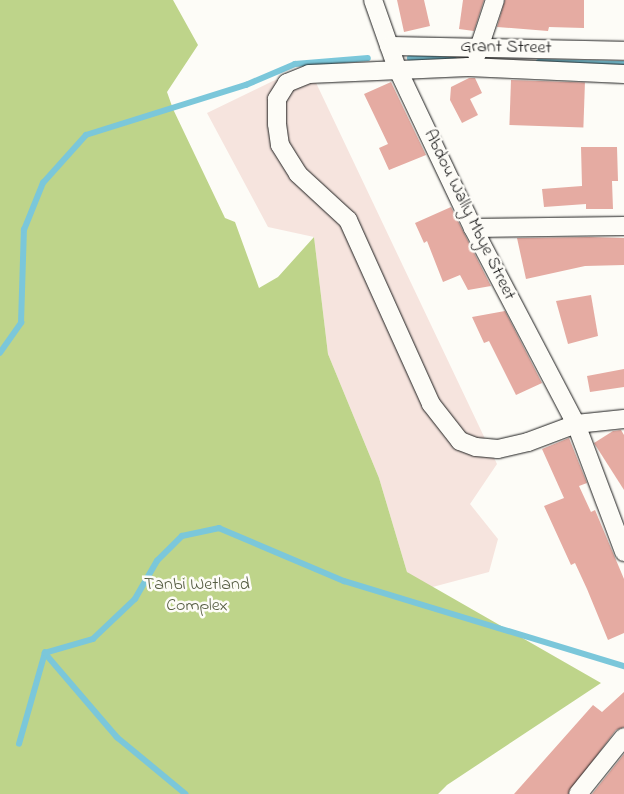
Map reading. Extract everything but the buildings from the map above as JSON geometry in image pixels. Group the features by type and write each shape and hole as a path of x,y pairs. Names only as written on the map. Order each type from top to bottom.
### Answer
{"street":[{"name":"Abdou Wally Mbye Street","path":"373,0 397,68 473,228 576,424 624,552"},
{"path":"468,67 482,46 495,0"},
{"name":"Grant Street","path":"389,46 482,46 624,51"},
{"name":"Grant Street","path":"624,74 468,67 397,68 309,74 287,83 277,98 280,145 298,174 348,220 431,404 460,441 476,447 498,449 528,442 576,424 624,419"},
{"path":"473,228 624,226"},
{"path":"578,794 624,737"}],"shaded area":[{"path":"309,68 497,464 470,504 498,539 489,572 425,589 407,572 379,478 328,354 314,237 268,227 207,113 273,81"}],"green space":[{"name":"Tanbi Wetland Complex","path":"0,0 173,0 198,45 167,92 173,109 225,218 235,222 259,288 278,277 314,237 328,354 379,478 407,572 601,683 447,785 438,794 0,794"}],"waterway":[{"path":"0,353 21,323 24,230 43,183 86,135 246,85 295,64 368,58"},
{"path":"410,58 454,60"},
{"path":"539,62 624,64"},
{"path":"19,744 45,653 93,639 135,599 157,561 182,536 219,528 344,581 624,666"},
{"path":"45,653 117,737 186,794"}]}
